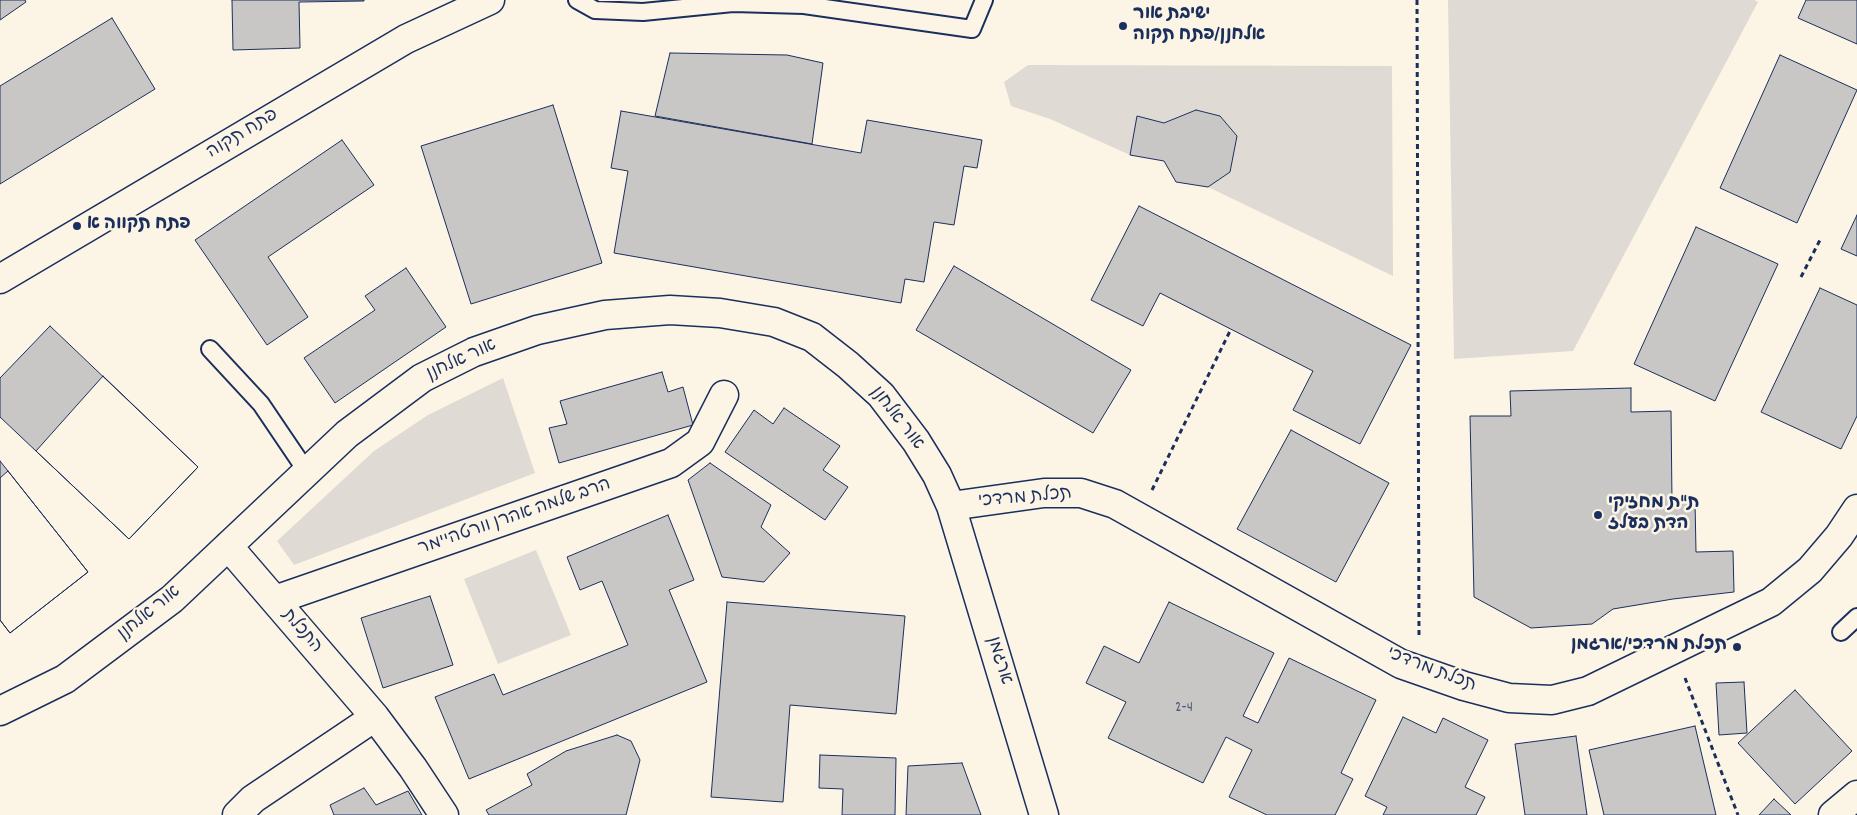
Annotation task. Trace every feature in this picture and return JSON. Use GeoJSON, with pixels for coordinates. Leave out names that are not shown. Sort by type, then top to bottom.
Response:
{"type":"FeatureCollection","features":[{"type":"Feature","properties":{"kind":"street","name":"פתח תקוה"},"geometry":{"type":"LineString","coordinates":[[0,279],[406,40],[490,0]]}},
{"type":"Feature","properties":{"kind":"street","name":"אור אלחנן"},"geometry":{"type":"LineString","coordinates":[[0,711],[65,679],[172,599],[347,434],[422,378],[474,352],[537,330],[597,317],[670,310],[720,313],[774,322],[812,337],[882,395],[929,461],[951,506]]}},
{"type":"Feature","properties":{"kind":"street","name":"הרב שלמה אהרן וורטהיימר"},"geometry":{"type":"LineString","coordinates":[[275,600],[671,463],[700,442],[724,395]]}},
{"type":"Feature","properties":{"kind":"street","name":"תכלת מרדכי"},"geometry":{"type":"LineString","coordinates":[[951,506],[1044,493],[1081,493],[1115,504],[1401,664],[1464,686],[1509,698],[1552,700],[1588,691],[1771,602],[1810,570],[1839,536],[1857,509]]}},
{"type":"Feature","properties":{"kind":"street","name":"ארגמן"},"geometry":{"type":"LineString","coordinates":[[951,506],[1044,815]]}},
{"type":"Feature","properties":{"kind":"street","name":"התכלת"},"geometry":{"type":"LineString","coordinates":[[228,546],[375,717],[413,768],[444,815]]}},
{"type":"Feature","properties":{"kind":"street"},"geometry":{"type":"LineString","coordinates":[[237,815],[253,799],[375,717]]}},
{"type":"Feature","properties":{"kind":"street"},"geometry":{"type":"LineString","coordinates":[[1833,815],[1857,795]]}},
{"type":"Feature","properties":{"kind":"lane"},"geometry":{"type":"LineString","coordinates":[[577,0],[595,10],[643,12],[733,3],[804,6],[972,29],[984,0]]}},
{"type":"Feature","properties":{"kind":"lane"},"geometry":{"type":"LineString","coordinates":[[210,349],[261,404],[307,472]]}},
{"type":"Feature","properties":{"kind":"lane"},"geometry":{"type":"LineString","coordinates":[[1841,632],[1857,617]]}},
{"type":"Feature","properties":{"kind":"path"},"geometry":{"type":"LineString","coordinates":[[1417,0],[1419,671]]}},
{"type":"Feature","properties":{"kind":"path"},"geometry":{"type":"LineString","coordinates":[[1801,277],[1821,238]]}},
{"type":"Feature","properties":{"kind":"path"},"geometry":{"type":"LineString","coordinates":[[1139,518],[1231,329]]}},
{"type":"Feature","properties":{"kind":"path"},"geometry":{"type":"LineString","coordinates":[[1674,649],[1738,815]]}},
{"type":"Feature","properties":{"kind":"shaded area"},"geometry":{"type":"Polygon","coordinates":[[[1448,0],[1754,0],[1758,2],[1573,351],[1454,359],[1448,0]]]}},
{"type":"Feature","properties":{"kind":"shaded area"},"geometry":{"type":"Polygon","coordinates":[[[1028,65],[1392,66],[1393,276],[1208,187],[1230,172],[1237,136],[1220,116],[1196,110],[1164,123],[1130,155],[1050,119],[1011,106],[1004,82],[1028,65]]]}},
{"type":"Feature","properties":{"kind":"shaded area"},"geometry":{"type":"Polygon","coordinates":[[[503,378],[535,473],[294,565],[277,541],[374,451],[428,415],[503,378]]]}},
{"type":"Feature","properties":{"kind":"shaded area"},"geometry":{"type":"Polygon","coordinates":[[[536,550],[571,635],[498,664],[464,579],[536,550]]]}},
{"type":"Feature","properties":{"kind":"building"},"geometry":{"type":"Polygon","coordinates":[[[0,0],[25,0],[26,2],[0,20],[0,0]]]}},
{"type":"Feature","properties":{"kind":"building"},"geometry":{"type":"Polygon","coordinates":[[[232,0],[364,1],[299,2],[300,48],[233,50],[232,0]]]}},
{"type":"Feature","properties":{"kind":"building"},"geometry":{"type":"Polygon","coordinates":[[[1806,0],[1857,0],[1857,44],[1798,18],[1806,0]]]}},
{"type":"Feature","properties":{"kind":"building"},"geometry":{"type":"Polygon","coordinates":[[[112,18],[155,89],[0,184],[0,86],[112,18]]]}},
{"type":"Feature","properties":{"kind":"building"},"geometry":{"type":"Polygon","coordinates":[[[670,53],[787,55],[823,63],[812,144],[655,116],[670,53]]]}},
{"type":"Feature","properties":{"kind":"building"},"geometry":{"type":"Polygon","coordinates":[[[1780,55],[1857,90],[1797,223],[1720,188],[1780,55]]]}},
{"type":"Feature","properties":{"kind":"building"},"geometry":{"type":"Polygon","coordinates":[[[553,105],[602,263],[471,304],[421,146],[553,105]]]}},
{"type":"Feature","properties":{"kind":"building"},"geometry":{"type":"Polygon","coordinates":[[[1196,110],[1220,116],[1237,136],[1230,172],[1208,187],[1176,182],[1164,161],[1130,155],[1137,116],[1164,123],[1196,110]]]}},
{"type":"Feature","properties":{"kind":"building"},"geometry":{"type":"Polygon","coordinates":[[[621,111],[861,153],[867,120],[982,140],[977,168],[964,166],[954,225],[934,222],[924,282],[905,279],[901,303],[614,253],[628,171],[611,168],[621,111]]]}},
{"type":"Feature","properties":{"kind":"building"},"geometry":{"type":"Polygon","coordinates":[[[342,140],[374,185],[268,257],[308,317],[267,345],[195,240],[342,140]]]}},
{"type":"Feature","properties":{"kind":"building"},"geometry":{"type":"Polygon","coordinates":[[[1139,206],[1411,345],[1360,444],[1293,410],[1313,371],[1160,293],[1143,326],[1091,300],[1139,206]]]}},
{"type":"Feature","properties":{"kind":"building"},"geometry":{"type":"Polygon","coordinates":[[[1857,215],[1857,256],[1841,249],[1857,215]]]}},
{"type":"Feature","properties":{"kind":"building"},"geometry":{"type":"Polygon","coordinates":[[[1696,227],[1778,264],[1715,401],[1634,364],[1696,227]]]}},
{"type":"Feature","properties":{"kind":"building"},"geometry":{"type":"Polygon","coordinates":[[[954,266],[1131,370],[1093,433],[916,330],[954,266]]]}},
{"type":"Feature","properties":{"kind":"building"},"geometry":{"type":"Polygon","coordinates":[[[406,268],[446,327],[335,403],[304,358],[375,310],[365,296],[406,268]]]}},
{"type":"Feature","properties":{"kind":"building"},"geometry":{"type":"Polygon","coordinates":[[[1820,288],[1857,305],[1857,416],[1841,449],[1761,412],[1820,288]]]}},
{"type":"Feature","properties":{"kind":"building"},"geometry":{"type":"Polygon","coordinates":[[[50,326],[198,467],[129,539],[0,417],[0,378],[50,326]]]}},
{"type":"Feature","properties":{"kind":"building"},"geometry":{"type":"Polygon","coordinates":[[[662,372],[668,392],[683,387],[693,425],[559,463],[549,428],[567,424],[560,401],[662,372]]]}},
{"type":"Feature","properties":{"kind":"building"},"geometry":{"type":"Polygon","coordinates":[[[103,376],[198,467],[129,539],[36,451],[103,376]]]}},
{"type":"Feature","properties":{"kind":"building"},"geometry":{"type":"Polygon","coordinates":[[[1631,388],[1631,412],[1671,411],[1672,502],[1695,501],[1696,552],[1733,551],[1734,592],[1673,599],[1613,609],[1592,624],[1531,628],[1474,597],[1470,416],[1511,416],[1510,391],[1631,388]]]}},
{"type":"Feature","properties":{"kind":"building"},"geometry":{"type":"Polygon","coordinates":[[[784,408],[840,446],[823,470],[848,487],[825,520],[725,452],[754,410],[773,424],[784,408]]]}},
{"type":"Feature","properties":{"kind":"building"},"geometry":{"type":"Polygon","coordinates":[[[1291,430],[1389,483],[1336,582],[1237,529],[1291,430]]]}},
{"type":"Feature","properties":{"kind":"building"},"geometry":{"type":"Polygon","coordinates":[[[0,461],[88,572],[10,633],[0,620],[0,461]]]}},
{"type":"Feature","properties":{"kind":"building"},"geometry":{"type":"Polygon","coordinates":[[[710,463],[771,505],[761,527],[790,553],[764,582],[722,577],[688,480],[710,463]]]}},
{"type":"Feature","properties":{"kind":"building"},"geometry":{"type":"Polygon","coordinates":[[[8,471],[88,572],[10,633],[0,620],[0,478],[8,471]]]}},
{"type":"Feature","properties":{"kind":"building"},"geometry":{"type":"Polygon","coordinates":[[[668,515],[694,580],[669,590],[707,682],[469,779],[435,697],[494,674],[503,695],[628,645],[602,581],[580,590],[567,557],[668,515]]]}},
{"type":"Feature","properties":{"kind":"building"},"geometry":{"type":"Polygon","coordinates":[[[430,596],[453,665],[383,688],[361,618],[430,596]]]}},
{"type":"Feature","properties":{"kind":"building"},"geometry":{"type":"Polygon","coordinates":[[[727,602],[905,616],[896,714],[790,705],[783,802],[711,797],[727,602]]]}},
{"type":"Feature","properties":{"kind":"building"},"geometry":{"type":"Polygon","coordinates":[[[1169,602],[1274,653],[1243,716],[1258,723],[1289,658],[1376,700],[1341,773],[1353,779],[1335,815],[1267,815],[1229,797],[1252,750],[1226,737],[1203,783],[1108,738],[1126,702],[1086,683],[1104,646],[1139,663],[1169,602]]]}},
{"type":"Feature","properties":{"kind":"building"},"geometry":{"type":"Polygon","coordinates":[[[1744,682],[1747,733],[1719,735],[1716,683],[1744,682]]]}},
{"type":"Feature","properties":{"kind":"building"},"geometry":{"type":"Polygon","coordinates":[[[1795,690],[1852,751],[1795,804],[1738,743],[1795,690]]]}},
{"type":"Feature","properties":{"kind":"building"},"geometry":{"type":"Polygon","coordinates":[[[1403,717],[1436,733],[1443,718],[1488,740],[1465,787],[1485,797],[1476,815],[1383,815],[1387,807],[1365,796],[1403,717]]]}},
{"type":"Feature","properties":{"kind":"building"},"geometry":{"type":"Polygon","coordinates":[[[1695,726],[1716,815],[1604,815],[1589,750],[1695,726]]]}},
{"type":"Feature","properties":{"kind":"building"},"geometry":{"type":"Polygon","coordinates":[[[617,735],[631,741],[640,760],[626,815],[489,815],[486,810],[532,785],[527,774],[566,751],[617,735]]]}},
{"type":"Feature","properties":{"kind":"building"},"geometry":{"type":"Polygon","coordinates":[[[1576,736],[1587,815],[1525,815],[1515,744],[1576,736]]]}},
{"type":"Feature","properties":{"kind":"building"},"geometry":{"type":"Polygon","coordinates":[[[820,755],[896,758],[895,815],[842,815],[843,789],[819,788],[820,755]]]}},
{"type":"Feature","properties":{"kind":"building"},"geometry":{"type":"Polygon","coordinates":[[[962,763],[981,815],[906,815],[908,766],[962,763]]]}},
{"type":"Feature","properties":{"kind":"building"},"geometry":{"type":"Polygon","coordinates":[[[364,788],[376,805],[408,791],[422,815],[334,815],[330,805],[364,788]]]}},
{"type":"Feature","properties":{"kind":"building"},"geometry":{"type":"Polygon","coordinates":[[[1774,799],[1791,815],[1759,815],[1774,799]]]}},
{"type":"Feature","properties":{"kind":"place","name":"ישיבת אור אלחנן/פתח תקוה"},"geometry":{"type":"Point","coordinates":[1123,26]}},
{"type":"Feature","properties":{"kind":"place","name":"פתח תקווה א"},"geometry":{"type":"Point","coordinates":[77,226]}},
{"type":"Feature","properties":{"kind":"place","name":"ת\"ת מחזיקי הדת בעלז"},"geometry":{"type":"Point","coordinates":[1598,515]}},
{"type":"Feature","properties":{"kind":"place","name":"תכלת מרדכי/ארגמן"},"geometry":{"type":"Point","coordinates":[1737,647]}}]}
